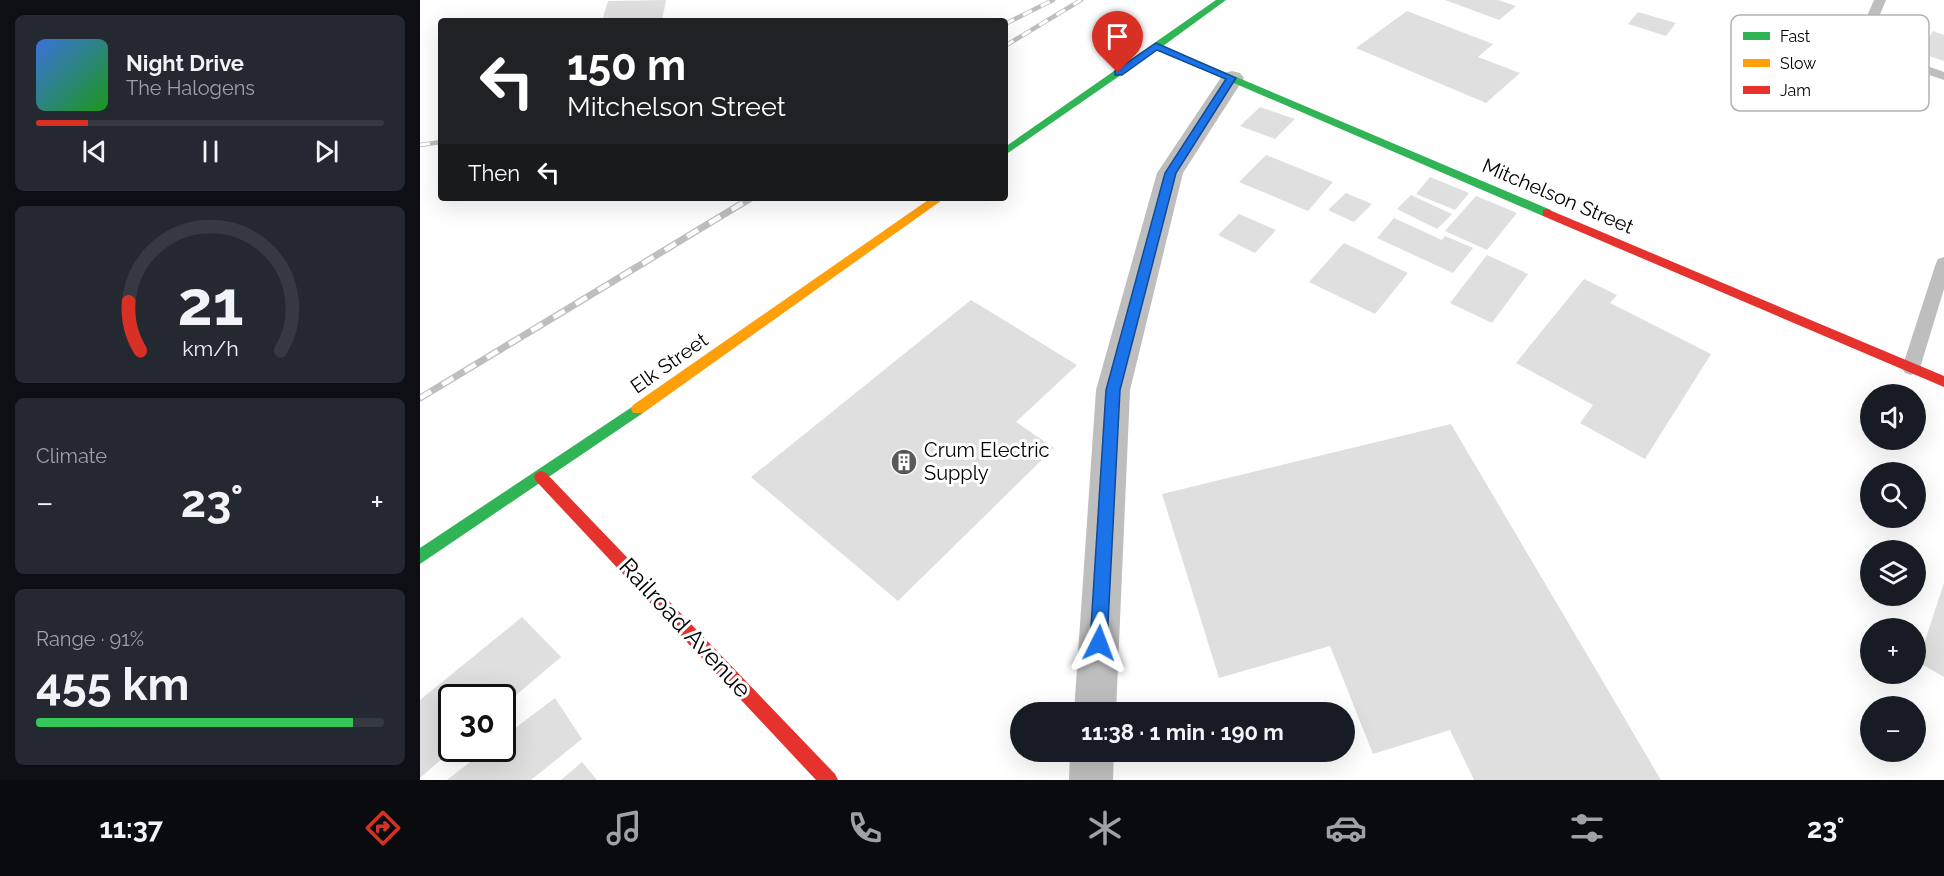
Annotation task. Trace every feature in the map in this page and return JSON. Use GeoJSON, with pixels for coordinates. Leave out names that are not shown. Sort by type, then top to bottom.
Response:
{"type":"FeatureCollection","features":[{"type":"Feature","properties":{"kind":"street"},"geometry":{"type":"LineString","coordinates":[[1008,150],[1222,0]]}},
{"type":"Feature","properties":{"kind":"street","name":"Mitchelson Street"},"geometry":{"type":"LineString","coordinates":[[1156,46],[1944,382]]}},
{"type":"Feature","properties":{"kind":"street"},"geometry":{"type":"LineString","coordinates":[[1096,702],[1113,390],[1170,173],[1232,78]]}},
{"type":"Feature","properties":{"kind":"street","name":"Elk Street"},"geometry":{"type":"LineString","coordinates":[[420,557],[541,477],[935,201]]}},
{"type":"Feature","properties":{"kind":"street","name":"Railroad Avenue"},"geometry":{"type":"LineString","coordinates":[[541,477],[829,780]]}},
{"type":"Feature","properties":{"kind":"street"},"geometry":{"type":"LineString","coordinates":[[1091,780],[1092,762]]}},
{"type":"Feature","properties":{"kind":"lane"},"geometry":{"type":"LineString","coordinates":[[1874,15],[1880,0]]}},
{"type":"Feature","properties":{"kind":"lane"},"geometry":{"type":"LineString","coordinates":[[1929,71],[1944,76]]}},
{"type":"Feature","properties":{"kind":"lane"},"geometry":{"type":"LineString","coordinates":[[1911,368],[1944,263]]}},
{"type":"Feature","properties":{"kind":"building"},"geometry":{"type":"Polygon","coordinates":[[[666,0],[663,18],[603,18],[608,1],[666,0]]]}},
{"type":"Feature","properties":{"kind":"building"},"geometry":{"type":"Polygon","coordinates":[[[1445,0],[1498,0],[1516,6],[1499,20],[1445,0]]]}},
{"type":"Feature","properties":{"kind":"building"},"geometry":{"type":"Polygon","coordinates":[[[1407,11],[1493,44],[1478,57],[1520,73],[1486,103],[1356,48],[1407,11]]]}},
{"type":"Feature","properties":{"kind":"building"},"geometry":{"type":"Polygon","coordinates":[[[1638,12],[1676,23],[1666,36],[1628,24],[1638,12]]]}},
{"type":"Feature","properties":{"kind":"building"},"geometry":{"type":"Polygon","coordinates":[[[1933,31],[1944,35],[1944,61],[1929,56],[1929,38],[1933,31]]]}},
{"type":"Feature","properties":{"kind":"building"},"geometry":{"type":"Polygon","coordinates":[[[1260,107],[1295,119],[1275,139],[1240,126],[1260,107]]]}},
{"type":"Feature","properties":{"kind":"building"},"geometry":{"type":"Polygon","coordinates":[[[1266,155],[1333,182],[1308,211],[1239,182],[1266,155]]]}},
{"type":"Feature","properties":{"kind":"building"},"geometry":{"type":"Polygon","coordinates":[[[1430,177],[1469,193],[1455,210],[1416,194],[1430,177]]]}},
{"type":"Feature","properties":{"kind":"building"},"geometry":{"type":"Polygon","coordinates":[[[1346,193],[1372,204],[1354,222],[1328,210],[1346,193]]]}},
{"type":"Feature","properties":{"kind":"building"},"geometry":{"type":"Polygon","coordinates":[[[1411,195],[1452,214],[1437,229],[1397,209],[1411,195]]]}},
{"type":"Feature","properties":{"kind":"building"},"geometry":{"type":"Polygon","coordinates":[[[1476,196],[1517,213],[1487,250],[1445,231],[1476,196]]]}},
{"type":"Feature","properties":{"kind":"building"},"geometry":{"type":"Polygon","coordinates":[[[1239,214],[1276,230],[1255,253],[1218,235],[1239,214]]]}},
{"type":"Feature","properties":{"kind":"building"},"geometry":{"type":"Polygon","coordinates":[[[1394,218],[1442,240],[1445,236],[1473,248],[1453,273],[1377,238],[1394,218]]]}},
{"type":"Feature","properties":{"kind":"building"},"geometry":{"type":"Polygon","coordinates":[[[1344,243],[1408,273],[1375,314],[1309,282],[1344,243]]]}},
{"type":"Feature","properties":{"kind":"building"},"geometry":{"type":"Polygon","coordinates":[[[1487,255],[1528,274],[1492,323],[1450,303],[1487,255]]]}},
{"type":"Feature","properties":{"kind":"building"},"geometry":{"type":"Polygon","coordinates":[[[1584,279],[1617,295],[1610,303],[1711,354],[1645,459],[1580,423],[1593,405],[1516,363],[1584,279]]]}},
{"type":"Feature","properties":{"kind":"building","name":"Crum Electric Supply"},"geometry":{"type":"Polygon","coordinates":[[[971,300],[1077,365],[1016,422],[1054,448],[898,601],[751,477],[971,300]]]}},
{"type":"Feature","properties":{"kind":"building"},"geometry":{"type":"Polygon","coordinates":[[[1451,424],[1661,780],[1474,780],[1450,730],[1373,754],[1355,709],[1355,702],[1352,702],[1330,646],[1219,678],[1162,494],[1451,424]]]}},
{"type":"Feature","properties":{"kind":"building"},"geometry":{"type":"Polygon","coordinates":[[[1944,583],[1944,677],[1926,667],[1926,638],[1944,583]]]}},
{"type":"Feature","properties":{"kind":"building"},"geometry":{"type":"Polygon","coordinates":[[[522,617],[561,657],[516,695],[516,684],[440,684],[522,617]]]}},
{"type":"Feature","properties":{"kind":"building"},"geometry":{"type":"Polygon","coordinates":[[[438,685],[438,762],[420,778],[420,700],[438,685]]]}},
{"type":"Feature","properties":{"kind":"building"},"geometry":{"type":"Polygon","coordinates":[[[555,698],[582,739],[531,780],[447,780],[470,762],[516,762],[516,727],[555,698]]]}},
{"type":"Feature","properties":{"kind":"building"},"geometry":{"type":"Polygon","coordinates":[[[582,762],[597,780],[561,780],[582,762]]]}},
{"type":"Feature","properties":{"kind":"railway"},"geometry":{"type":"LineString","coordinates":[[1008,22],[1053,0]]}},
{"type":"Feature","properties":{"kind":"railway"},"geometry":{"type":"LineString","coordinates":[[1008,44],[1081,0]]}},
{"type":"Feature","properties":{"kind":"railway"},"geometry":{"type":"LineString","coordinates":[[420,145],[438,142]]}},
{"type":"Feature","properties":{"kind":"railway"},"geometry":{"type":"LineString","coordinates":[[420,398],[746,201]]}},
{"type":"Feature","properties":{"kind":"traffic: fast"},"geometry":{"type":"LineString","coordinates":[[1008,150],[1222,0]]}},
{"type":"Feature","properties":{"kind":"traffic: fast"},"geometry":{"type":"LineString","coordinates":[[1156,46],[1547,213]]}},
{"type":"Feature","properties":{"kind":"traffic: fast"},"geometry":{"type":"LineString","coordinates":[[420,557],[638,409]]}},
{"type":"Feature","properties":{"kind":"traffic: slow"},"geometry":{"type":"LineString","coordinates":[[638,409],[935,201]]}},
{"type":"Feature","properties":{"kind":"traffic: jam"},"geometry":{"type":"LineString","coordinates":[[1547,213],[1944,382]]}},
{"type":"Feature","properties":{"kind":"traffic: jam"},"geometry":{"type":"LineString","coordinates":[[541,477],[829,780]]}},
{"type":"Feature","properties":{"kind":"place","name":"Crum Electric Supply"},"geometry":{"type":"Point","coordinates":[904,462]}},
{"type":"Feature","properties":{"kind":"route"},"geometry":{"type":"LineString","coordinates":[[1099,643],[1113,390],[1170,173],[1232,78],[1156,46],[1118,73]]}}]}
